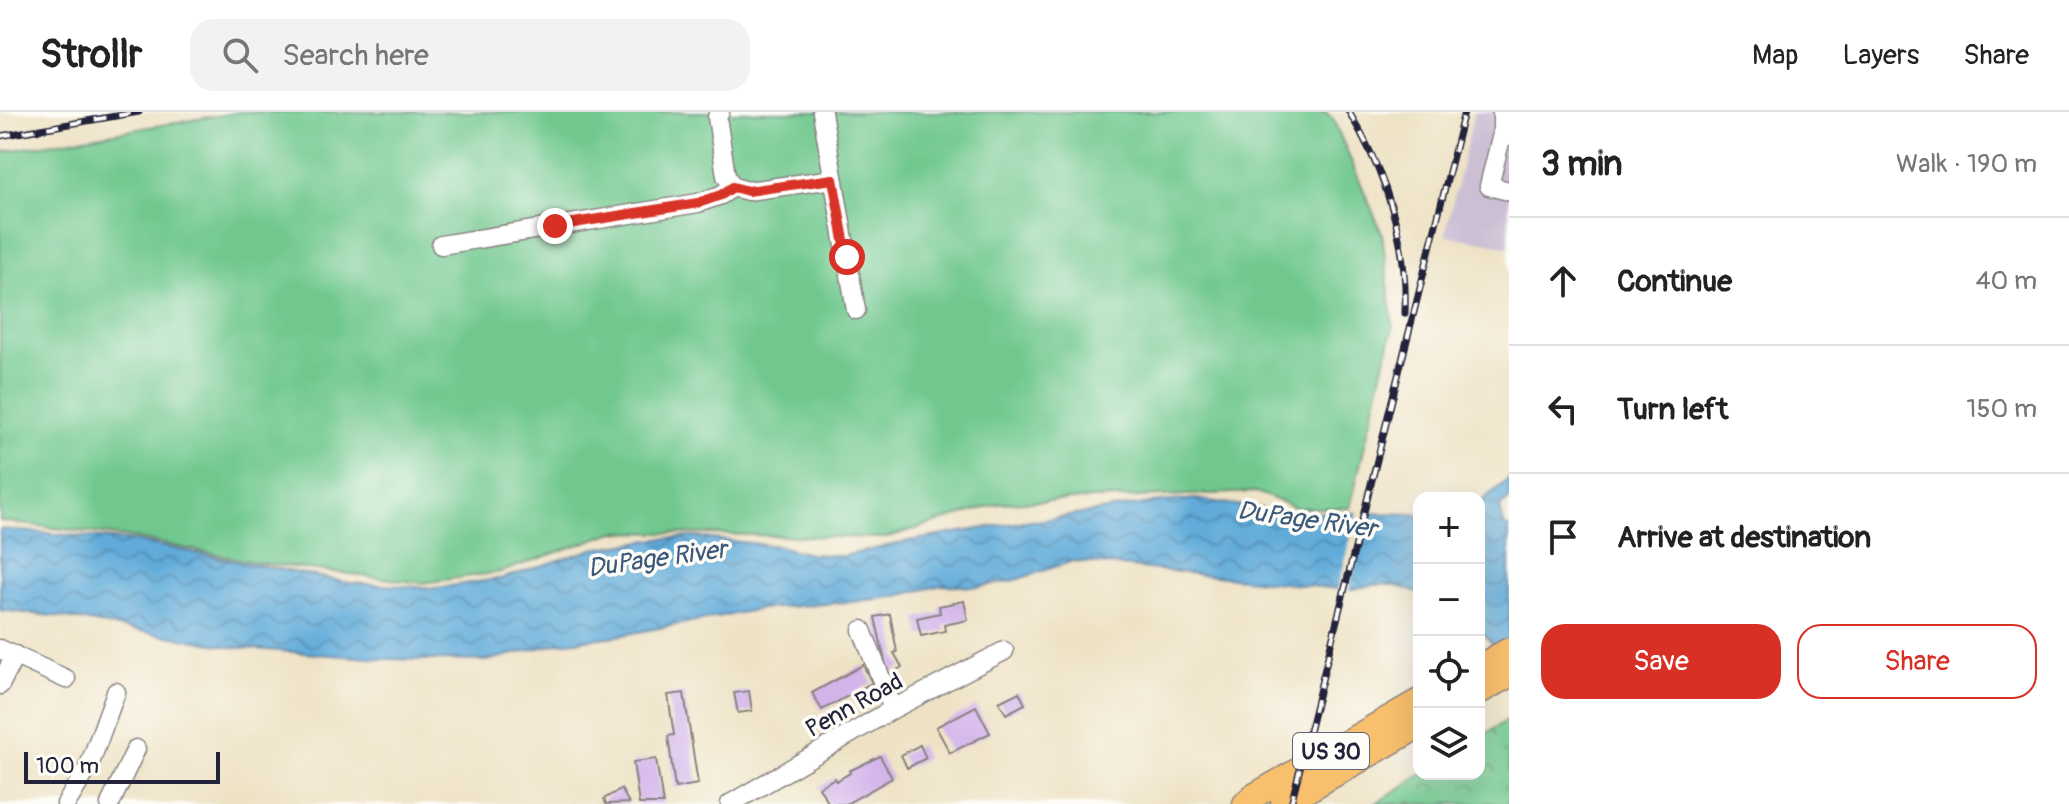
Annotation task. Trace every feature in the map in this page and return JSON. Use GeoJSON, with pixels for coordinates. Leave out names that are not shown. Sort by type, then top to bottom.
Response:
{"type":"FeatureCollection","features":[{"type":"Feature","properties":{"kind":"main road"},"geometry":{"type":"LineString","coordinates":[[1490,676],[1509,650]]}},
{"type":"Feature","properties":{"kind":"main road","name":"US 30"},"geometry":{"type":"LineString","coordinates":[[1245,804],[1252,797],[1413,704]]}},
{"type":"Feature","properties":{"kind":"main road","name":"US 30"},"geometry":{"type":"LineString","coordinates":[[1283,804],[1413,729]]}},
{"type":"Feature","properties":{"kind":"street"},"geometry":{"type":"LineString","coordinates":[[720,112],[717,117],[726,176],[733,187],[748,191],[833,179]]}},
{"type":"Feature","properties":{"kind":"street"},"geometry":{"type":"LineString","coordinates":[[822,112],[856,310]]}},
{"type":"Feature","properties":{"kind":"street"},"geometry":{"type":"LineString","coordinates":[[1502,112],[1505,135],[1489,186],[1509,191]]}},
{"type":"Feature","properties":{"kind":"street"},"geometry":{"type":"LineString","coordinates":[[441,245],[698,203],[733,187]]}},
{"type":"Feature","properties":{"kind":"street"},"geometry":{"type":"LineString","coordinates":[[862,630],[893,709]]}},
{"type":"Feature","properties":{"kind":"street","name":"Penn Road"},"geometry":{"type":"LineString","coordinates":[[730,804],[893,709],[1004,651]]}},
{"type":"Feature","properties":{"kind":"street"},"geometry":{"type":"LineString","coordinates":[[0,685],[7,652],[66,679]]}},
{"type":"Feature","properties":{"kind":"street"},"geometry":{"type":"LineString","coordinates":[[66,804],[89,766],[116,692]]}},
{"type":"Feature","properties":{"kind":"street"},"geometry":{"type":"LineString","coordinates":[[110,804],[136,749]]}},
{"type":"Feature","properties":{"kind":"shaded area"},"geometry":{"type":"Polygon","coordinates":[[[1474,112],[1509,112],[1509,247],[1445,235],[1474,112]]]}},
{"type":"Feature","properties":{"kind":"green space"},"geometry":{"type":"Polygon","coordinates":[[[239,112],[1326,112],[1333,119],[1382,233],[1393,326],[1350,508],[1297,508],[1256,492],[1001,503],[885,538],[614,532],[501,572],[422,583],[260,563],[133,538],[0,521],[0,152],[239,112]]]}},
{"type":"Feature","properties":{"kind":"green space"},"geometry":{"type":"Polygon","coordinates":[[[1509,719],[1509,804],[1375,804],[1413,780],[1485,780],[1485,734],[1509,719]]]}},
{"type":"Feature","properties":{"kind":"water"},"geometry":{"type":"Polygon","coordinates":[[[1509,479],[1509,500],[1500,507],[1504,525],[1509,528],[1509,662],[1485,636],[1485,498],[1509,479]]]}},
{"type":"Feature","properties":{"kind":"water","name":"DuPage River"},"geometry":{"type":"Polygon","coordinates":[[[1195,499],[1286,512],[1413,514],[1413,592],[1392,585],[1348,590],[1073,561],[1012,581],[977,587],[942,585],[893,597],[760,609],[617,636],[560,643],[486,661],[383,659],[230,647],[61,617],[0,610],[0,529],[134,541],[350,583],[436,588],[504,578],[593,549],[656,539],[694,537],[844,556],[909,541],[1151,503],[1195,499]]]}},
{"type":"Feature","properties":{"kind":"pier"},"geometry":{"type":"Polygon","coordinates":[[[1358,509],[1369,509],[1348,594],[1337,593],[1358,509]]]}},
{"type":"Feature","properties":{"kind":"building"},"geometry":{"type":"Polygon","coordinates":[[[964,601],[968,620],[944,625],[945,631],[921,636],[917,618],[940,613],[939,606],[964,601]]]}},
{"type":"Feature","properties":{"kind":"building"},"geometry":{"type":"Polygon","coordinates":[[[890,614],[897,652],[894,653],[902,667],[888,675],[875,617],[890,614]]]}},
{"type":"Feature","properties":{"kind":"building"},"geometry":{"type":"Polygon","coordinates":[[[863,665],[872,683],[822,710],[812,693],[863,665]]]}},
{"type":"Feature","properties":{"kind":"building"},"geometry":{"type":"Polygon","coordinates":[[[749,691],[752,711],[738,713],[734,693],[749,691]]]}},
{"type":"Feature","properties":{"kind":"building"},"geometry":{"type":"Polygon","coordinates":[[[1019,692],[1025,704],[1006,714],[999,702],[1019,692]]]}},
{"type":"Feature","properties":{"kind":"building"},"geometry":{"type":"Polygon","coordinates":[[[684,693],[698,784],[675,788],[668,736],[674,735],[668,695],[684,693]]]}},
{"type":"Feature","properties":{"kind":"building"},"geometry":{"type":"Polygon","coordinates":[[[976,706],[990,733],[950,753],[936,727],[976,706]]]}},
{"type":"Feature","properties":{"kind":"building"},"geometry":{"type":"Polygon","coordinates":[[[920,745],[926,758],[907,768],[901,755],[920,745]]]}},
{"type":"Feature","properties":{"kind":"building"},"geometry":{"type":"Polygon","coordinates":[[[880,756],[892,778],[846,804],[829,804],[819,787],[880,756]]]}},
{"type":"Feature","properties":{"kind":"building"},"geometry":{"type":"Polygon","coordinates":[[[656,759],[663,804],[639,804],[633,762],[656,759]]]}},
{"type":"Feature","properties":{"kind":"building"},"geometry":{"type":"Polygon","coordinates":[[[621,789],[629,803],[606,804],[604,799],[621,789]]]}},
{"type":"Feature","properties":{"kind":"railway"},"geometry":{"type":"LineString","coordinates":[[0,136],[139,112]]}},
{"type":"Feature","properties":{"kind":"railway"},"geometry":{"type":"LineString","coordinates":[[1349,112],[1374,159],[1392,208],[1403,260],[1405,313]]}},
{"type":"Feature","properties":{"kind":"railway"},"geometry":{"type":"LineString","coordinates":[[1291,804],[1464,112]]}},
{"type":"Feature","properties":{"kind":"route"},"geometry":{"type":"LineString","coordinates":[[555,226],[698,203],[733,187],[748,191],[833,179],[847,257]]}}]}
